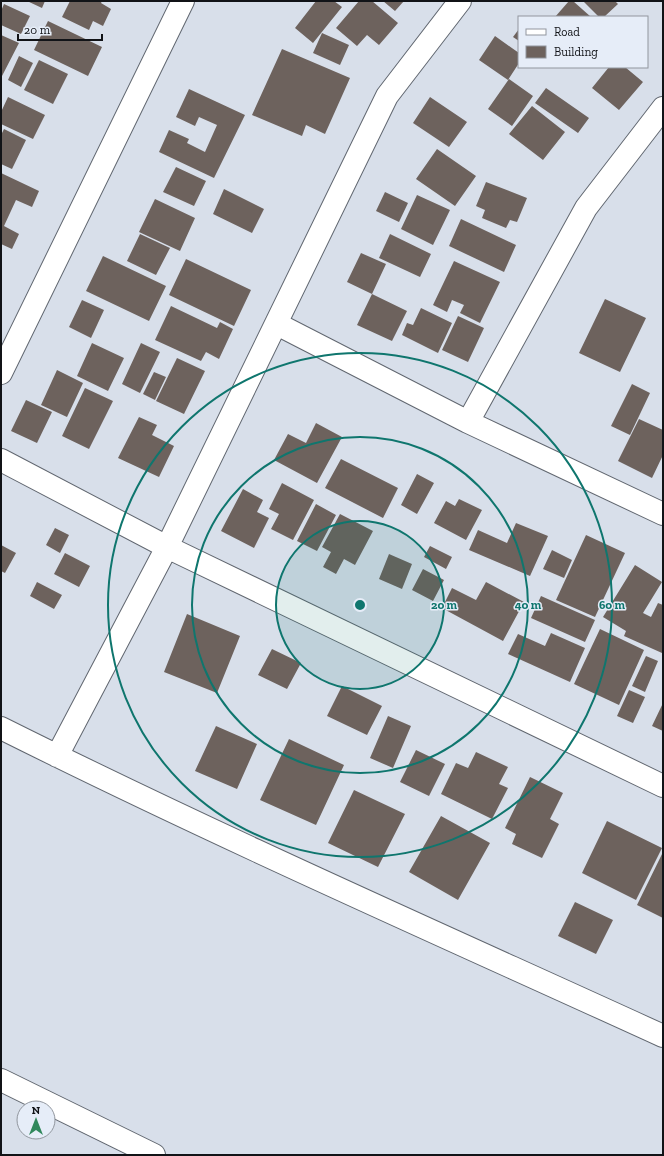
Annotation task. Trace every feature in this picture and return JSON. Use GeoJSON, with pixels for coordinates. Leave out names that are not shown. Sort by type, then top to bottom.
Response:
{"type":"FeatureCollection","features":[{"type":"Feature","properties":{"kind":"street"},"geometry":{"type":"LineString","coordinates":[[1,373],[183,1]]}},
{"type":"Feature","properties":{"kind":"street"},"geometry":{"type":"LineString","coordinates":[[57,756],[167,547],[387,96],[460,1]]}},
{"type":"Feature","properties":{"kind":"street"},"geometry":{"type":"LineString","coordinates":[[468,422],[586,208],[663,108]]}},
{"type":"Feature","properties":{"kind":"street"},"geometry":{"type":"LineString","coordinates":[[277,324],[468,422],[663,514]]}},
{"type":"Feature","properties":{"kind":"street"},"geometry":{"type":"LineString","coordinates":[[1,460],[167,547],[663,786]]}},
{"type":"Feature","properties":{"kind":"street"},"geometry":{"type":"LineString","coordinates":[[1,728],[269,856],[663,1036]]}},
{"type":"Feature","properties":{"kind":"street"},"geometry":{"type":"LineString","coordinates":[[1,1080],[154,1155]]}},
{"type":"Feature","properties":{"kind":"building"},"geometry":{"type":"Polygon","coordinates":[[[27,1],[45,1],[42,8],[27,1]]]}},
{"type":"Feature","properties":{"kind":"building"},"geometry":{"type":"Polygon","coordinates":[[[70,1],[102,1],[101,3],[111,9],[103,26],[93,21],[89,30],[62,17],[70,1]]]}},
{"type":"Feature","properties":{"kind":"building"},"geometry":{"type":"Polygon","coordinates":[[[316,1],[334,1],[342,7],[313,43],[295,28],[316,1]]]}},
{"type":"Feature","properties":{"kind":"building"},"geometry":{"type":"Polygon","coordinates":[[[359,1],[372,1],[398,23],[379,45],[367,35],[357,46],[336,28],[359,1]]]}},
{"type":"Feature","properties":{"kind":"building"},"geometry":{"type":"Polygon","coordinates":[[[383,1],[404,1],[395,11],[383,1]]]}},
{"type":"Feature","properties":{"kind":"building"},"geometry":{"type":"Polygon","coordinates":[[[569,1],[573,1],[590,16],[556,16],[569,1]]]}},
{"type":"Feature","properties":{"kind":"building"},"geometry":{"type":"Polygon","coordinates":[[[583,1],[615,1],[618,4],[605,16],[598,16],[583,1]]]}},
{"type":"Feature","properties":{"kind":"building"},"geometry":{"type":"Polygon","coordinates":[[[4,4],[30,16],[21,34],[1,25],[1,11],[4,4]]]}},
{"type":"Feature","properties":{"kind":"building"},"geometry":{"type":"Polygon","coordinates":[[[48,21],[102,47],[88,76],[34,50],[48,21]]]}},
{"type":"Feature","properties":{"kind":"building"},"geometry":{"type":"Polygon","coordinates":[[[518,30],[518,40],[513,37],[518,30]]]}},
{"type":"Feature","properties":{"kind":"building"},"geometry":{"type":"Polygon","coordinates":[[[322,33],[349,45],[340,65],[313,53],[322,33]]]}},
{"type":"Feature","properties":{"kind":"building"},"geometry":{"type":"Polygon","coordinates":[[[1,35],[19,43],[2,76],[1,76],[1,35]]]}},
{"type":"Feature","properties":{"kind":"building"},"geometry":{"type":"Polygon","coordinates":[[[495,36],[518,52],[518,65],[508,80],[479,60],[495,36]]]}},
{"type":"Feature","properties":{"kind":"building"},"geometry":{"type":"Polygon","coordinates":[[[282,49],[350,78],[325,134],[306,125],[302,136],[252,115],[282,49]]]}},
{"type":"Feature","properties":{"kind":"building"},"geometry":{"type":"Polygon","coordinates":[[[19,56],[33,63],[21,87],[8,80],[19,56]]]}},
{"type":"Feature","properties":{"kind":"building"},"geometry":{"type":"Polygon","coordinates":[[[39,60],[68,74],[53,104],[24,90],[39,60]]]}},
{"type":"Feature","properties":{"kind":"building"},"geometry":{"type":"Polygon","coordinates":[[[608,68],[626,68],[643,82],[619,110],[592,88],[608,68]]]}},
{"type":"Feature","properties":{"kind":"building"},"geometry":{"type":"Polygon","coordinates":[[[509,79],[533,96],[512,126],[488,109],[509,79]]]}},
{"type":"Feature","properties":{"kind":"building"},"geometry":{"type":"Polygon","coordinates":[[[546,88],[589,118],[578,133],[535,103],[546,88]]]}},
{"type":"Feature","properties":{"kind":"building"},"geometry":{"type":"Polygon","coordinates":[[[189,89],[245,115],[214,178],[159,152],[169,130],[189,139],[187,143],[205,152],[217,125],[199,117],[195,126],[176,117],[189,89]]]}},
{"type":"Feature","properties":{"kind":"building"},"geometry":{"type":"Polygon","coordinates":[[[8,97],[45,115],[33,139],[1,124],[1,112],[8,97]]]}},
{"type":"Feature","properties":{"kind":"building"},"geometry":{"type":"Polygon","coordinates":[[[430,97],[467,122],[449,147],[413,123],[430,97]]]}},
{"type":"Feature","properties":{"kind":"building"},"geometry":{"type":"Polygon","coordinates":[[[532,106],[565,132],[543,160],[509,134],[532,106]]]}},
{"type":"Feature","properties":{"kind":"building"},"geometry":{"type":"Polygon","coordinates":[[[4,129],[26,140],[12,169],[1,164],[1,135],[4,129]]]}},
{"type":"Feature","properties":{"kind":"building"},"geometry":{"type":"Polygon","coordinates":[[[437,149],[476,176],[455,206],[416,179],[437,149]]]}},
{"type":"Feature","properties":{"kind":"building"},"geometry":{"type":"Polygon","coordinates":[[[176,167],[206,181],[194,206],[163,192],[176,167]]]}},
{"type":"Feature","properties":{"kind":"building"},"geometry":{"type":"Polygon","coordinates":[[[1,173],[39,191],[32,207],[16,200],[4,226],[19,234],[12,249],[1,244],[1,173]]]}},
{"type":"Feature","properties":{"kind":"building"},"geometry":{"type":"Polygon","coordinates":[[[486,182],[527,198],[517,222],[510,220],[506,228],[482,218],[485,210],[476,206],[486,182]]]}},
{"type":"Feature","properties":{"kind":"building"},"geometry":{"type":"Polygon","coordinates":[[[224,189],[264,209],[252,233],[213,214],[224,189]]]}},
{"type":"Feature","properties":{"kind":"building"},"geometry":{"type":"Polygon","coordinates":[[[385,192],[408,203],[399,222],[376,211],[385,192]]]}},
{"type":"Feature","properties":{"kind":"building"},"geometry":{"type":"Polygon","coordinates":[[[417,195],[450,210],[433,245],[401,229],[417,195]]]}},
{"type":"Feature","properties":{"kind":"building"},"geometry":{"type":"Polygon","coordinates":[[[155,199],[195,218],[180,251],[139,232],[155,199]]]}},
{"type":"Feature","properties":{"kind":"building"},"geometry":{"type":"Polygon","coordinates":[[[461,219],[516,245],[504,272],[449,246],[461,219]]]}},
{"type":"Feature","properties":{"kind":"building"},"geometry":{"type":"Polygon","coordinates":[[[140,234],[170,248],[156,275],[127,261],[140,234]]]}},
{"type":"Feature","properties":{"kind":"building"},"geometry":{"type":"Polygon","coordinates":[[[390,234],[431,254],[420,277],[379,258],[390,234]]]}},
{"type":"Feature","properties":{"kind":"building"},"geometry":{"type":"Polygon","coordinates":[[[361,253],[386,264],[372,294],[347,282],[361,253]]]}},
{"type":"Feature","properties":{"kind":"building"},"geometry":{"type":"Polygon","coordinates":[[[103,256],[166,286],[149,321],[86,291],[103,256]]]}},
{"type":"Feature","properties":{"kind":"building"},"geometry":{"type":"Polygon","coordinates":[[[186,259],[251,290],[234,326],[169,295],[186,259]]]}},
{"type":"Feature","properties":{"kind":"building"},"geometry":{"type":"Polygon","coordinates":[[[454,261],[500,282],[480,323],[460,313],[464,305],[452,300],[447,312],[433,305],[454,261]]]}},
{"type":"Feature","properties":{"kind":"building"},"geometry":{"type":"Polygon","coordinates":[[[372,294],[407,311],[392,341],[357,325],[372,294]]]}},
{"type":"Feature","properties":{"kind":"building"},"geometry":{"type":"Polygon","coordinates":[[[605,299],[646,318],[620,372],[579,353],[605,299]]]}},
{"type":"Feature","properties":{"kind":"building"},"geometry":{"type":"Polygon","coordinates":[[[82,300],[104,310],[91,338],[69,327],[82,300]]]}},
{"type":"Feature","properties":{"kind":"building"},"geometry":{"type":"Polygon","coordinates":[[[171,306],[217,328],[220,322],[233,329],[219,359],[206,352],[201,361],[155,340],[171,306]]]}},
{"type":"Feature","properties":{"kind":"building"},"geometry":{"type":"Polygon","coordinates":[[[421,308],[452,323],[438,353],[402,335],[407,323],[413,325],[421,308]]]}},
{"type":"Feature","properties":{"kind":"building"},"geometry":{"type":"Polygon","coordinates":[[[458,316],[484,328],[468,362],[442,350],[458,316]]]}},
{"type":"Feature","properties":{"kind":"building"},"geometry":{"type":"Polygon","coordinates":[[[92,343],[124,358],[108,391],[77,376],[92,343]]]}},
{"type":"Feature","properties":{"kind":"building"},"geometry":{"type":"Polygon","coordinates":[[[141,343],[160,352],[140,393],[122,384],[141,343]]]}},
{"type":"Feature","properties":{"kind":"building"},"geometry":{"type":"Polygon","coordinates":[[[177,358],[205,371],[184,414],[156,401],[177,358]]]}},
{"type":"Feature","properties":{"kind":"building"},"geometry":{"type":"Polygon","coordinates":[[[57,370],[83,383],[67,417],[41,405],[57,370]]]}},
{"type":"Feature","properties":{"kind":"building"},"geometry":{"type":"Polygon","coordinates":[[[154,372],[166,377],[155,400],[143,394],[154,372]]]}},
{"type":"Feature","properties":{"kind":"building"},"geometry":{"type":"Polygon","coordinates":[[[632,384],[650,393],[630,435],[611,426],[632,384]]]}},
{"type":"Feature","properties":{"kind":"building"},"geometry":{"type":"Polygon","coordinates":[[[85,388],[113,401],[89,449],[62,436],[85,388]]]}},
{"type":"Feature","properties":{"kind":"building"},"geometry":{"type":"Polygon","coordinates":[[[26,400],[52,412],[37,443],[11,431],[26,400]]]}},
{"type":"Feature","properties":{"kind":"building"},"geometry":{"type":"Polygon","coordinates":[[[139,417],[157,425],[152,435],[174,446],[159,477],[118,458],[139,417]]]}},
{"type":"Feature","properties":{"kind":"building"},"geometry":{"type":"Polygon","coordinates":[[[639,419],[663,430],[663,455],[652,478],[618,461],[639,419]]]}},
{"type":"Feature","properties":{"kind":"building"},"geometry":{"type":"Polygon","coordinates":[[[316,423],[342,437],[317,483],[274,460],[288,434],[306,443],[316,423]]]}},
{"type":"Feature","properties":{"kind":"building"},"geometry":{"type":"Polygon","coordinates":[[[341,459],[398,488],[383,518],[325,488],[341,459]]]}},
{"type":"Feature","properties":{"kind":"building"},"geometry":{"type":"Polygon","coordinates":[[[417,474],[434,483],[417,514],[401,505],[417,474]]]}},
{"type":"Feature","properties":{"kind":"building"},"geometry":{"type":"Polygon","coordinates":[[[282,483],[314,500],[293,540],[271,529],[279,514],[269,509],[282,483]]]}},
{"type":"Feature","properties":{"kind":"building"},"geometry":{"type":"Polygon","coordinates":[[[243,489],[263,500],[257,512],[269,518],[254,548],[221,531],[243,489]]]}},
{"type":"Feature","properties":{"kind":"building"},"geometry":{"type":"Polygon","coordinates":[[[459,499],[482,510],[466,540],[434,523],[446,501],[455,506],[459,499]]]}},
{"type":"Feature","properties":{"kind":"building"},"geometry":{"type":"Polygon","coordinates":[[[316,504],[336,515],[317,551],[297,541],[316,504]]]}},
{"type":"Feature","properties":{"kind":"building"},"geometry":{"type":"Polygon","coordinates":[[[340,514],[373,531],[355,565],[344,559],[336,574],[323,567],[331,552],[322,547],[340,514]]]}},
{"type":"Feature","properties":{"kind":"building"},"geometry":{"type":"Polygon","coordinates":[[[516,523],[548,536],[530,576],[469,550],[478,530],[507,543],[516,523]]]}},
{"type":"Feature","properties":{"kind":"building"},"geometry":{"type":"Polygon","coordinates":[[[55,528],[69,535],[60,553],[46,545],[55,528]]]}},
{"type":"Feature","properties":{"kind":"building"},"geometry":{"type":"Polygon","coordinates":[[[586,535],[625,553],[595,617],[556,600],[586,535]]]}},
{"type":"Feature","properties":{"kind":"building"},"geometry":{"type":"Polygon","coordinates":[[[1,545],[16,553],[5,573],[1,571],[1,545]]]}},
{"type":"Feature","properties":{"kind":"building"},"geometry":{"type":"Polygon","coordinates":[[[430,546],[452,557],[446,569],[424,557],[430,546]]]}},
{"type":"Feature","properties":{"kind":"building"},"geometry":{"type":"Polygon","coordinates":[[[552,550],[572,560],[564,578],[543,569],[552,550]]]}},
{"type":"Feature","properties":{"kind":"building"},"geometry":{"type":"Polygon","coordinates":[[[65,553],[90,566],[79,587],[54,574],[65,553]]]}},
{"type":"Feature","properties":{"kind":"building"},"geometry":{"type":"Polygon","coordinates":[[[389,554],[412,564],[402,589],[379,579],[389,554]]]}},
{"type":"Feature","properties":{"kind":"building"},"geometry":{"type":"Polygon","coordinates":[[[635,565],[662,582],[643,613],[651,617],[658,603],[663,605],[662,653],[624,636],[626,631],[603,617],[635,565]]]}},
{"type":"Feature","properties":{"kind":"building"},"geometry":{"type":"Polygon","coordinates":[[[423,569],[444,580],[433,601],[412,590],[423,569]]]}},
{"type":"Feature","properties":{"kind":"building"},"geometry":{"type":"Polygon","coordinates":[[[37,582],[62,595],[54,609],[30,596],[37,582]]]}},
{"type":"Feature","properties":{"kind":"building"},"geometry":{"type":"Polygon","coordinates":[[[486,582],[524,602],[503,641],[442,608],[452,588],[476,600],[486,582]]]}},
{"type":"Feature","properties":{"kind":"building"},"geometry":{"type":"Polygon","coordinates":[[[541,596],[595,620],[585,642],[531,618],[541,596]]]}},
{"type":"Feature","properties":{"kind":"building"},"geometry":{"type":"Polygon","coordinates":[[[187,614],[240,636],[217,693],[164,672],[187,614]]]}},
{"type":"Feature","properties":{"kind":"building"},"geometry":{"type":"Polygon","coordinates":[[[600,629],[644,650],[619,705],[574,684],[600,629]]]}},
{"type":"Feature","properties":{"kind":"building"},"geometry":{"type":"Polygon","coordinates":[[[551,633],[585,648],[570,682],[508,654],[518,634],[545,646],[551,633]]]}},
{"type":"Feature","properties":{"kind":"building"},"geometry":{"type":"Polygon","coordinates":[[[272,649],[301,663],[287,689],[258,675],[272,649]]]}},
{"type":"Feature","properties":{"kind":"building"},"geometry":{"type":"Polygon","coordinates":[[[646,656],[658,661],[645,692],[632,686],[646,656]]]}},
{"type":"Feature","properties":{"kind":"building"},"geometry":{"type":"Polygon","coordinates":[[[342,686],[382,706],[367,735],[327,716],[342,686]]]}},
{"type":"Feature","properties":{"kind":"building"},"geometry":{"type":"Polygon","coordinates":[[[629,690],[645,697],[633,723],[617,716],[629,690]]]}},
{"type":"Feature","properties":{"kind":"building"},"geometry":{"type":"Polygon","coordinates":[[[663,703],[663,731],[652,726],[663,703]]]}},
{"type":"Feature","properties":{"kind":"building"},"geometry":{"type":"Polygon","coordinates":[[[388,716],[411,726],[393,768],[370,758],[388,716]]]}},
{"type":"Feature","properties":{"kind":"building"},"geometry":{"type":"Polygon","coordinates":[[[216,726],[257,744],[237,789],[195,771],[216,726]]]}},
{"type":"Feature","properties":{"kind":"building"},"geometry":{"type":"Polygon","coordinates":[[[289,739],[344,765],[316,825],[260,800],[289,739]]]}},
{"type":"Feature","properties":{"kind":"building"},"geometry":{"type":"Polygon","coordinates":[[[416,750],[445,764],[429,796],[400,782],[416,750]]]}},
{"type":"Feature","properties":{"kind":"building"},"geometry":{"type":"Polygon","coordinates":[[[476,752],[508,767],[499,784],[508,788],[492,819],[441,794],[456,763],[468,768],[476,752]]]}},
{"type":"Feature","properties":{"kind":"building"},"geometry":{"type":"Polygon","coordinates":[[[530,777],[563,793],[550,819],[559,824],[542,858],[512,844],[516,834],[505,828],[530,777]]]}},
{"type":"Feature","properties":{"kind":"building"},"geometry":{"type":"Polygon","coordinates":[[[354,790],[405,814],[378,867],[328,843],[354,790]]]}},
{"type":"Feature","properties":{"kind":"building"},"geometry":{"type":"Polygon","coordinates":[[[441,816],[490,843],[458,900],[409,872],[441,816]]]}},
{"type":"Feature","properties":{"kind":"building"},"geometry":{"type":"Polygon","coordinates":[[[607,821],[662,848],[636,900],[582,873],[607,821]]]}},
{"type":"Feature","properties":{"kind":"building"},"geometry":{"type":"Polygon","coordinates":[[[663,852],[663,918],[637,905],[663,852]]]}},
{"type":"Feature","properties":{"kind":"building"},"geometry":{"type":"Polygon","coordinates":[[[575,902],[613,920],[596,954],[558,936],[575,902]]]}}]}
